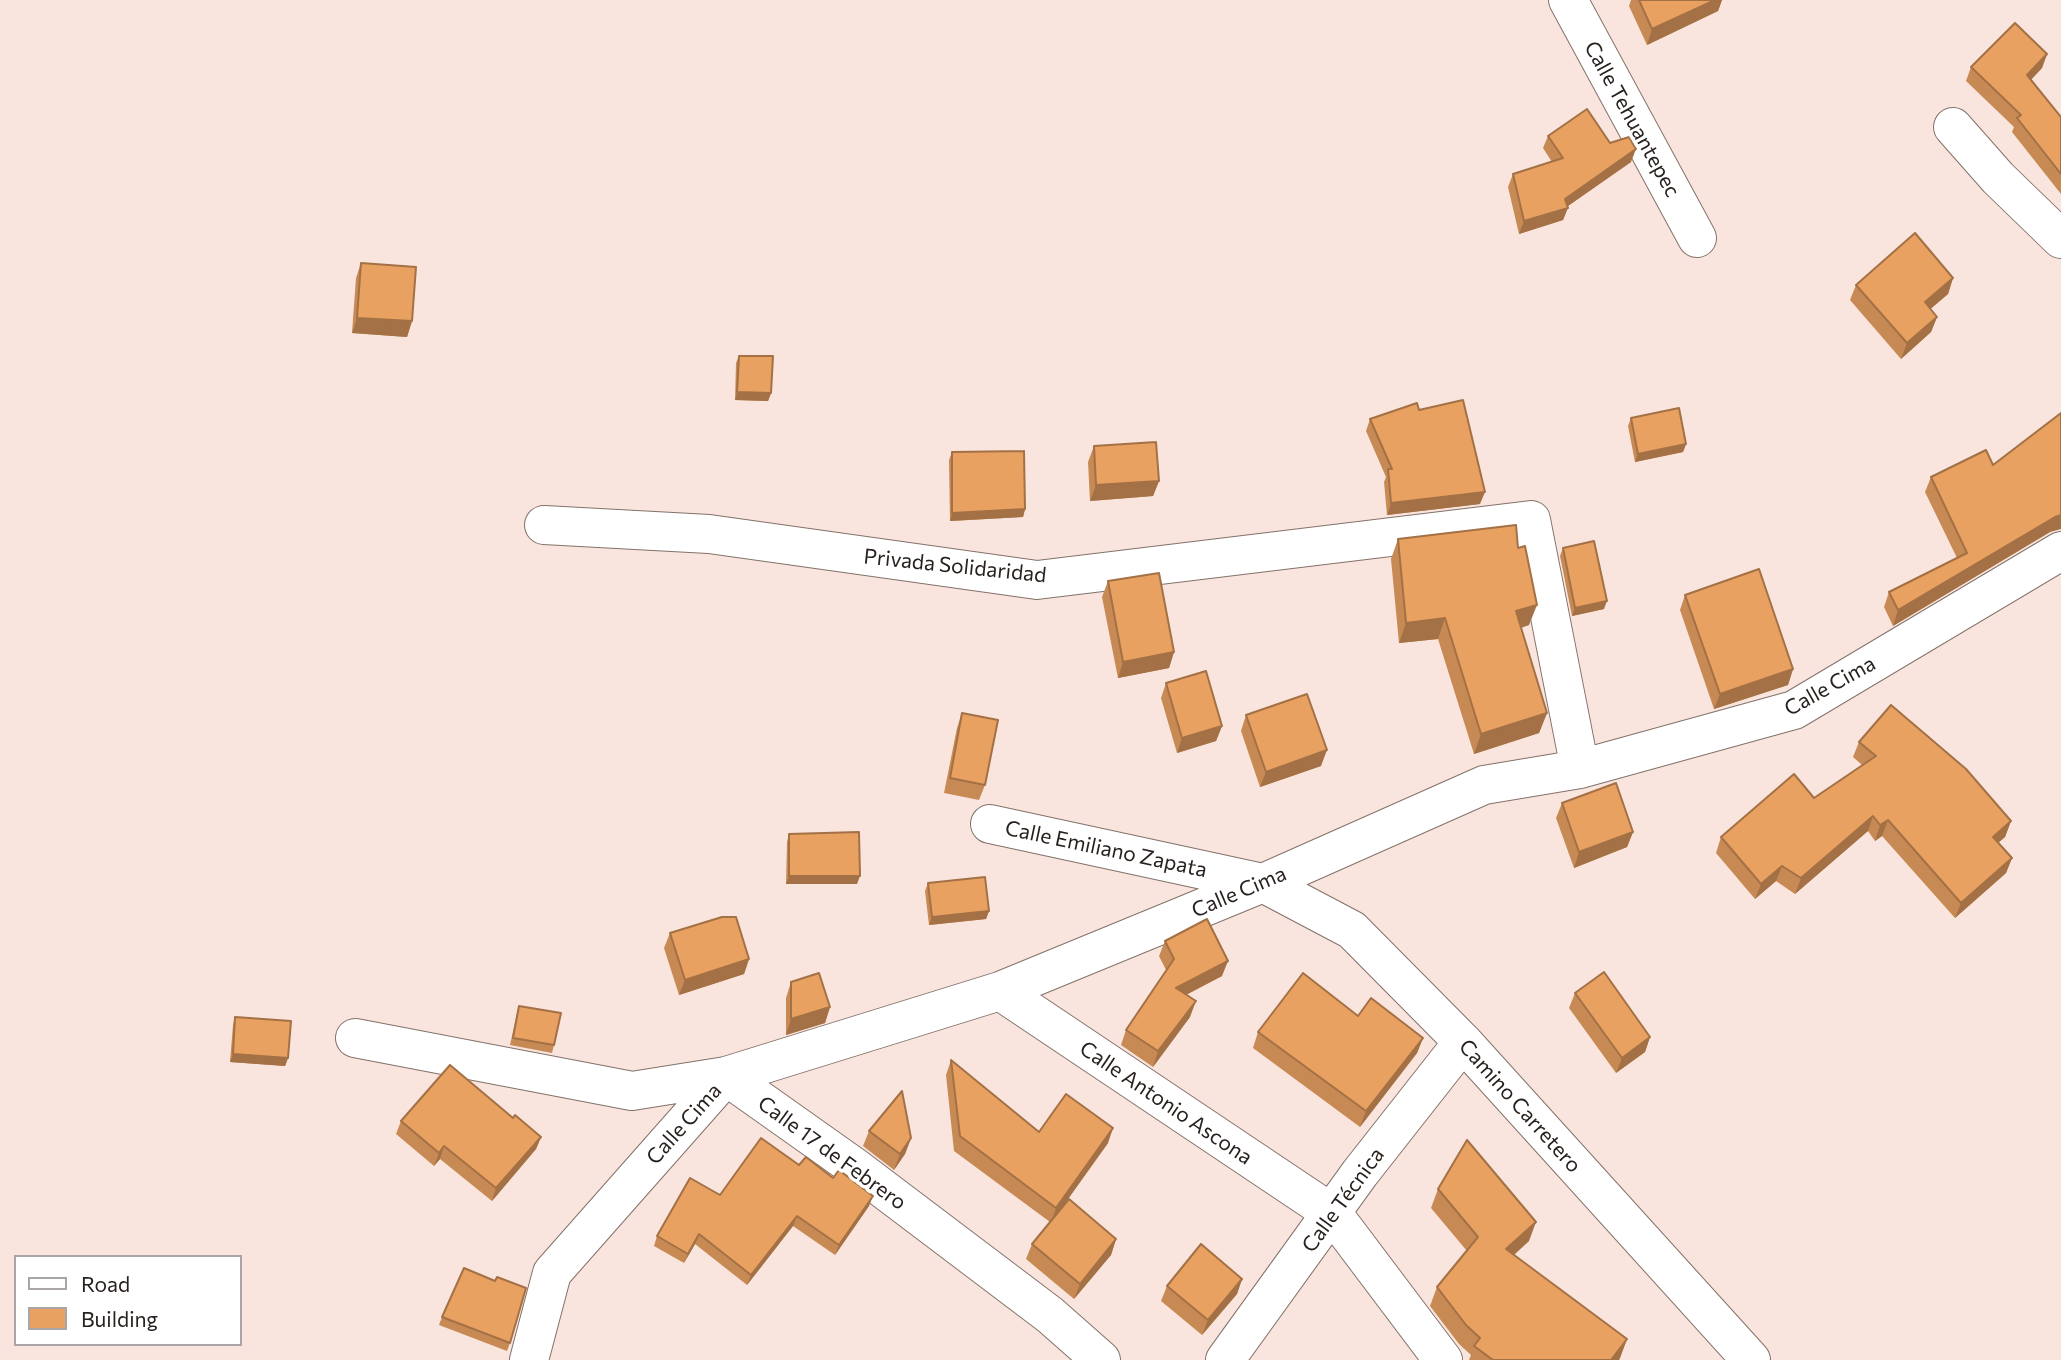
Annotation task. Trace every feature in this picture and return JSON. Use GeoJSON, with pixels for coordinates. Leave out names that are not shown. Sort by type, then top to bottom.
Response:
{"type":"FeatureCollection","features":[{"type":"Feature","properties":{"kind":"street","name":"Calle Tehuantepec"},"geometry":{"type":"LineString","coordinates":[[1568,0],[1697,238]]}},
{"type":"Feature","properties":{"kind":"street"},"geometry":{"type":"LineString","coordinates":[[1953,127],[1998,178],[2061,239]]}},
{"type":"Feature","properties":{"kind":"street","name":"Privada Solidaridad"},"geometry":{"type":"LineString","coordinates":[[544,525],[709,534],[1037,580],[1531,520],[1580,769]]}},
{"type":"Feature","properties":{"kind":"street","name":"Calle Cima"},"geometry":{"type":"LineString","coordinates":[[529,1360],[552,1273],[726,1076],[1000,991],[1263,883],[1484,785],[1580,769],[1794,710],[2061,551]]}},
{"type":"Feature","properties":{"kind":"street","name":"Calle Emiliano Zapata"},"geometry":{"type":"LineString","coordinates":[[990,824],[1263,883]]}},
{"type":"Feature","properties":{"kind":"street","name":"Camino Carretero"},"geometry":{"type":"LineString","coordinates":[[1263,883],[1352,930],[1463,1042],[1751,1360]]}},
{"type":"Feature","properties":{"kind":"street","name":"Calle Antonio Ascona"},"geometry":{"type":"LineString","coordinates":[[1000,991],[1333,1214]]}},
{"type":"Feature","properties":{"kind":"street"},"geometry":{"type":"LineString","coordinates":[[355,1038],[632,1091],[726,1076]]}},
{"type":"Feature","properties":{"kind":"street","name":"Calle Técnica"},"geometry":{"type":"LineString","coordinates":[[1226,1360],[1360,1173],[1463,1042]]}},
{"type":"Feature","properties":{"kind":"street","name":"Calle 17 de Febrero"},"geometry":{"type":"LineString","coordinates":[[726,1076],[853,1166],[1039,1307],[1101,1360]]}},
{"type":"Feature","properties":{"kind":"street"},"geometry":{"type":"LineString","coordinates":[[1333,1214],[1443,1360]]}},
{"type":"Feature","properties":{"kind":"building"},"geometry":{"type":"Polygon","coordinates":[[[1639,0],[1715,0],[1652,29],[1639,0]]]}},
{"type":"Feature","properties":{"kind":"building"},"geometry":{"type":"Polygon","coordinates":[[[2015,23],[2047,54],[2027,75],[2061,117],[2061,174],[2017,118],[2021,115],[1971,67],[2015,23]]]}},
{"type":"Feature","properties":{"kind":"building"},"geometry":{"type":"Polygon","coordinates":[[[1587,109],[1610,143],[1629,137],[1636,149],[1565,199],[1568,208],[1524,221],[1513,174],[1563,158],[1548,136],[1587,109]]]}},
{"type":"Feature","properties":{"kind":"building"},"geometry":{"type":"Polygon","coordinates":[[[1915,233],[1953,278],[1925,302],[1937,317],[1907,343],[1856,285],[1915,233]]]}},
{"type":"Feature","properties":{"kind":"building"},"geometry":{"type":"Polygon","coordinates":[[[361,263],[416,267],[412,321],[357,318],[361,263]]]}},
{"type":"Feature","properties":{"kind":"building"},"geometry":{"type":"Polygon","coordinates":[[[739,356],[773,356],[771,393],[737,392],[739,356]]]}},
{"type":"Feature","properties":{"kind":"building"},"geometry":{"type":"Polygon","coordinates":[[[1463,400],[1485,492],[1391,503],[1388,469],[1392,469],[1370,419],[1417,403],[1419,410],[1463,400]]]}},
{"type":"Feature","properties":{"kind":"building"},"geometry":{"type":"Polygon","coordinates":[[[1679,408],[1686,444],[1638,454],[1631,418],[1679,408]]]}},
{"type":"Feature","properties":{"kind":"building"},"geometry":{"type":"Polygon","coordinates":[[[2061,413],[2061,515],[1898,610],[1889,592],[1967,553],[1931,477],[1986,450],[1993,465],[2061,413]]]}},
{"type":"Feature","properties":{"kind":"building"},"geometry":{"type":"Polygon","coordinates":[[[1156,442],[1159,481],[1096,485],[1094,446],[1156,442]]]}},
{"type":"Feature","properties":{"kind":"building"},"geometry":{"type":"Polygon","coordinates":[[[1024,451],[1025,509],[952,513],[952,452],[1024,451]]]}},
{"type":"Feature","properties":{"kind":"building"},"geometry":{"type":"Polygon","coordinates":[[[1516,525],[1518,548],[1525,546],[1537,605],[1516,611],[1547,713],[1481,734],[1445,618],[1406,623],[1398,539],[1516,525]]]}},
{"type":"Feature","properties":{"kind":"building"},"geometry":{"type":"Polygon","coordinates":[[[1594,541],[1607,601],[1575,608],[1563,548],[1594,541]]]}},
{"type":"Feature","properties":{"kind":"building"},"geometry":{"type":"Polygon","coordinates":[[[1759,569],[1793,669],[1720,694],[1685,595],[1759,569]]]}},
{"type":"Feature","properties":{"kind":"building"},"geometry":{"type":"Polygon","coordinates":[[[1159,573],[1174,652],[1123,662],[1108,581],[1159,573]]]}},
{"type":"Feature","properties":{"kind":"building"},"geometry":{"type":"Polygon","coordinates":[[[1206,671],[1222,726],[1182,738],[1166,683],[1206,671]]]}},
{"type":"Feature","properties":{"kind":"building"},"geometry":{"type":"Polygon","coordinates":[[[1307,694],[1327,750],[1266,772],[1246,715],[1307,694]]]}},
{"type":"Feature","properties":{"kind":"building"},"geometry":{"type":"Polygon","coordinates":[[[1891,705],[1966,769],[2011,821],[1993,837],[2012,858],[1961,903],[1888,820],[1880,825],[1873,816],[1801,878],[1782,866],[1761,884],[1721,837],[1794,774],[1814,798],[1876,756],[1859,742],[1891,705]]]}},
{"type":"Feature","properties":{"kind":"building"},"geometry":{"type":"Polygon","coordinates":[[[962,713],[998,720],[985,785],[950,778],[962,713]]]}},
{"type":"Feature","properties":{"kind":"building"},"geometry":{"type":"Polygon","coordinates":[[[1616,783],[1633,832],[1579,852],[1562,803],[1616,783]]]}},
{"type":"Feature","properties":{"kind":"building"},"geometry":{"type":"Polygon","coordinates":[[[859,832],[860,876],[789,876],[789,834],[859,832]]]}},
{"type":"Feature","properties":{"kind":"building"},"geometry":{"type":"Polygon","coordinates":[[[985,877],[989,911],[932,917],[928,883],[985,877]]]}},
{"type":"Feature","properties":{"kind":"building"},"geometry":{"type":"Polygon","coordinates":[[[722,917],[736,917],[749,959],[685,980],[670,933],[722,917]]]}},
{"type":"Feature","properties":{"kind":"building"},"geometry":{"type":"Polygon","coordinates":[[[1207,919],[1228,961],[1176,988],[1196,1001],[1158,1051],[1126,1030],[1174,959],[1165,941],[1207,919]]]}},
{"type":"Feature","properties":{"kind":"building"},"geometry":{"type":"Polygon","coordinates":[[[1604,972],[1650,1037],[1622,1058],[1575,993],[1604,972]]]}},
{"type":"Feature","properties":{"kind":"building"},"geometry":{"type":"Polygon","coordinates":[[[819,973],[830,1007],[791,1019],[791,982],[819,973]]]}},
{"type":"Feature","properties":{"kind":"building"},"geometry":{"type":"Polygon","coordinates":[[[1303,973],[1358,1016],[1371,998],[1423,1038],[1366,1111],[1258,1032],[1303,973]]]}},
{"type":"Feature","properties":{"kind":"building"},"geometry":{"type":"Polygon","coordinates":[[[519,1006],[561,1013],[554,1045],[513,1038],[519,1006]]]}},
{"type":"Feature","properties":{"kind":"building"},"geometry":{"type":"Polygon","coordinates":[[[235,1017],[291,1021],[288,1058],[233,1054],[235,1017]]]}},
{"type":"Feature","properties":{"kind":"building"},"geometry":{"type":"Polygon","coordinates":[[[951,1060],[1039,1132],[1066,1094],[1113,1128],[1056,1208],[960,1136],[951,1060]]]}},
{"type":"Feature","properties":{"kind":"building"},"geometry":{"type":"Polygon","coordinates":[[[450,1065],[513,1118],[515,1115],[541,1137],[496,1188],[444,1146],[439,1153],[401,1121],[450,1065]]]}},
{"type":"Feature","properties":{"kind":"building"},"geometry":{"type":"Polygon","coordinates":[[[902,1091],[911,1138],[900,1154],[869,1131],[902,1091]]]}},
{"type":"Feature","properties":{"kind":"building"},"geometry":{"type":"Polygon","coordinates":[[[761,1138],[799,1165],[806,1157],[833,1178],[839,1170],[873,1196],[839,1245],[797,1216],[751,1275],[699,1234],[688,1254],[657,1236],[690,1178],[720,1195],[761,1138]]]}},
{"type":"Feature","properties":{"kind":"building"},"geometry":{"type":"Polygon","coordinates":[[[1467,1140],[1536,1222],[1506,1249],[1627,1339],[1611,1360],[1493,1360],[1474,1346],[1480,1338],[1466,1325],[1437,1287],[1478,1237],[1438,1189],[1467,1140]]]}},
{"type":"Feature","properties":{"kind":"building"},"geometry":{"type":"Polygon","coordinates":[[[1069,1199],[1116,1239],[1080,1284],[1032,1244],[1069,1199]]]}},
{"type":"Feature","properties":{"kind":"building"},"geometry":{"type":"Polygon","coordinates":[[[1201,1244],[1242,1279],[1208,1320],[1167,1286],[1201,1244]]]}},
{"type":"Feature","properties":{"kind":"building"},"geometry":{"type":"Polygon","coordinates":[[[464,1268],[495,1281],[497,1277],[526,1288],[510,1343],[442,1317],[464,1268]]]}}]}
